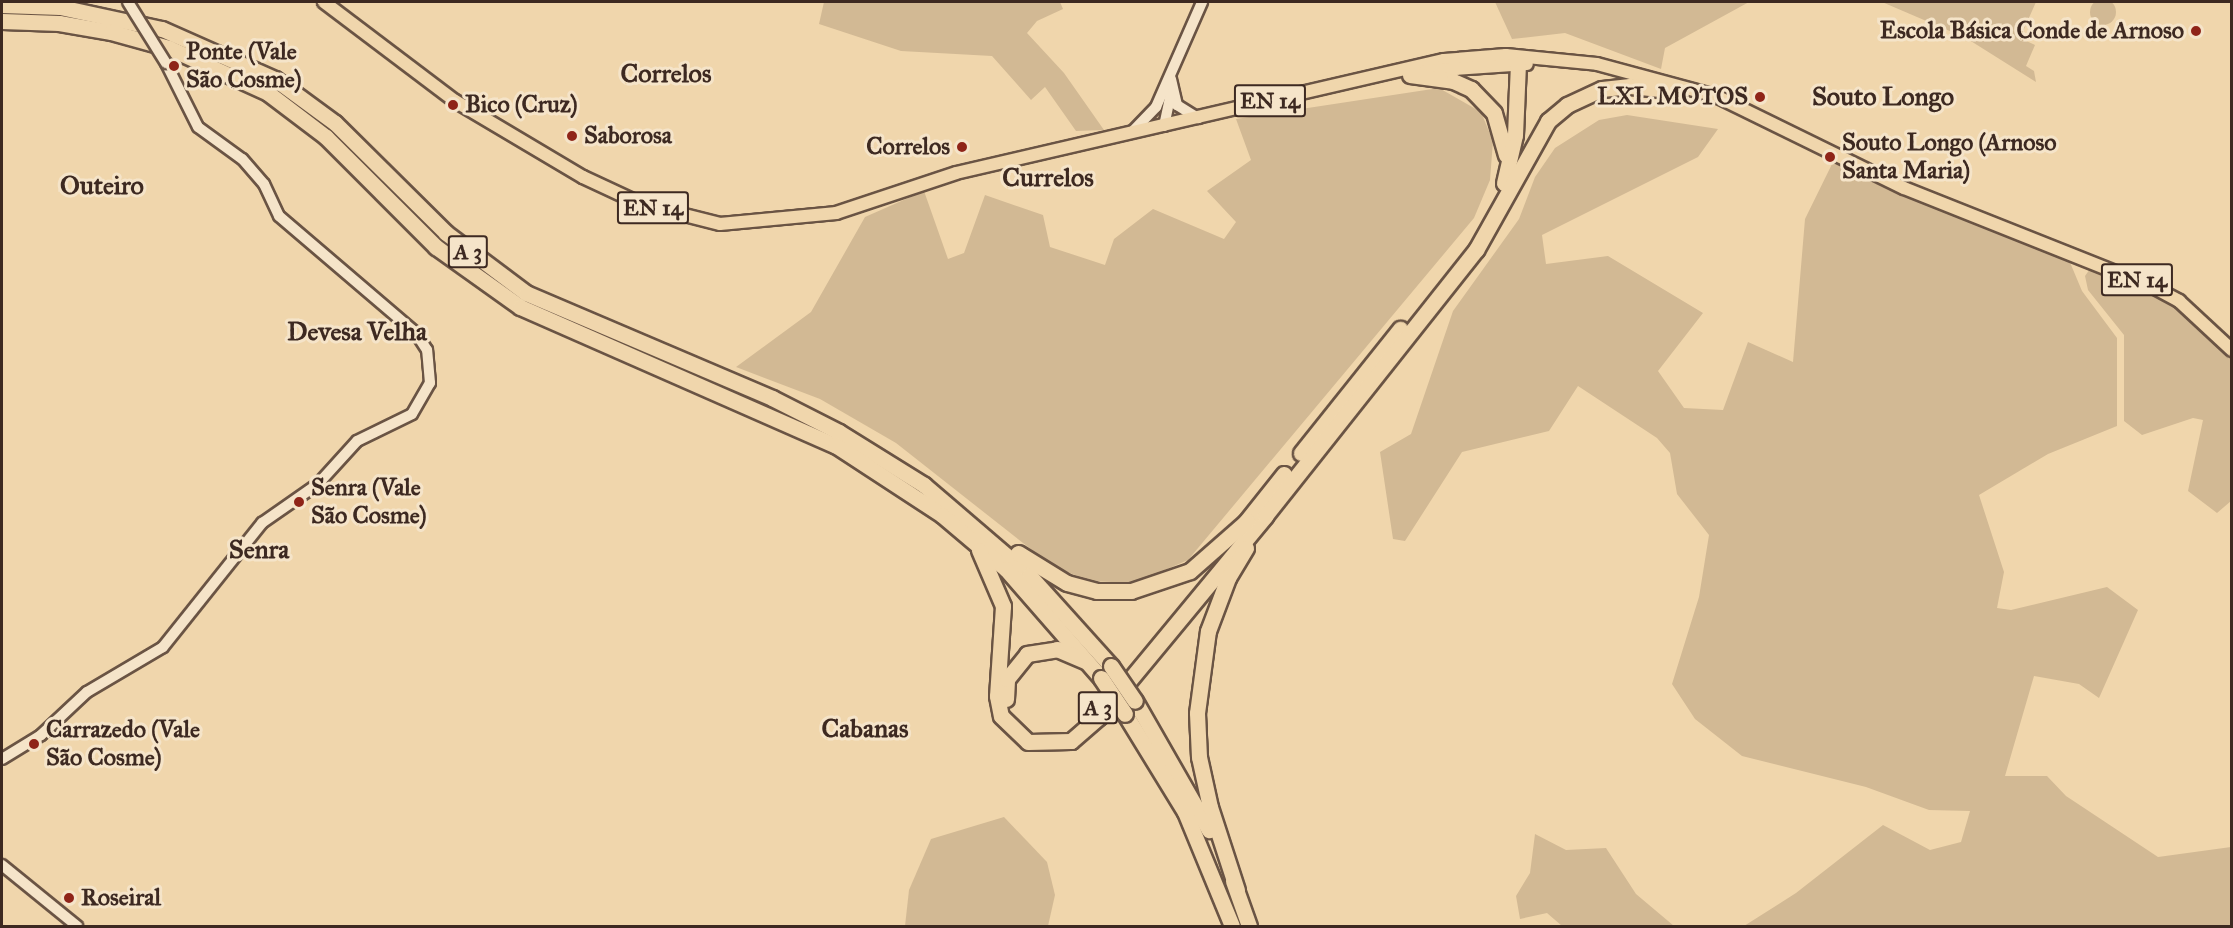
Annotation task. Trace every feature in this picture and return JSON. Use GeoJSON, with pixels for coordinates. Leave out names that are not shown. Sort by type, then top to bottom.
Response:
{"type":"FeatureCollection","features":[{"type":"Feature","properties":{"kind":"highway","name":"A 3"},"geometry":{"type":"LineString","coordinates":[[2,5],[60,7],[162,29],[275,80],[335,123],[446,233],[526,293],[839,432],[924,485],[1068,615],[1106,672],[1125,714],[1185,812],[1232,927]]}},
{"type":"Feature","properties":{"kind":"highway","name":"A 3"},"geometry":{"type":"LineString","coordinates":[[2,21],[59,23],[111,32],[169,48],[268,93],[326,137],[436,247],[520,307],[835,445],[980,536],[1067,583],[1098,591],[1131,591],[1190,571],[1258,517]]}},
{"type":"Feature","properties":{"kind":"highway"},"geometry":{"type":"LineString","coordinates":[[1511,174],[1515,135],[1512,60]]}},
{"type":"Feature","properties":{"kind":"highway"},"geometry":{"type":"LineString","coordinates":[[1410,75],[1462,84],[1486,104],[1502,131],[1511,174]]}},
{"type":"Feature","properties":{"kind":"highway"},"geometry":{"type":"LineString","coordinates":[[980,536],[1002,606],[997,696],[1001,716],[1028,742],[1058,745],[1082,735],[1099,717],[1258,517],[1476,250],[1511,174],[1540,130],[1578,98],[1616,87],[1680,87]]}},
{"type":"Feature","properties":{"kind":"highway","name":"A 3"},"geometry":{"type":"LineString","coordinates":[[1249,927],[1237,890],[1192,794],[1135,700],[1106,672],[1057,649],[1027,654],[1016,663],[1005,690],[1013,721],[1043,738],[1070,734],[1084,723],[1258,517]]}},
{"type":"Feature","properties":{"kind":"highway"},"geometry":{"type":"LineString","coordinates":[[1237,890],[1210,807],[1199,756],[1197,713],[1200,669],[1215,607],[1258,517]]}},
{"type":"Feature","properties":{"kind":"highway","name":"A 3"},"geometry":{"type":"LineString","coordinates":[[980,536],[1090,664]]}},
{"type":"Feature","properties":{"kind":"main road","name":"EN 14"},"geometry":{"type":"LineString","coordinates":[[324,2],[434,86],[543,154],[623,197],[720,224],[836,213],[956,173],[1444,60],[1551,59],[1680,87],[1752,115],[1930,200],[2171,296],[2232,350]]}},
{"type":"Feature","properties":{"kind":"main road","name":"EN 14"},"geometry":{"type":"LineString","coordinates":[[1367,79],[1512,60],[1680,87]]}},
{"type":"Feature","properties":{"kind":"street"},"geometry":{"type":"LineString","coordinates":[[2,759],[41,735],[87,692],[163,647],[262,523],[318,484],[357,441],[412,414],[430,383],[427,350],[416,333],[279,216],[264,183],[242,159],[198,127],[166,63],[128,2]]}},
{"type":"Feature","properties":{"kind":"street"},"geometry":{"type":"LineString","coordinates":[[1129,134],[1156,107],[1202,2]]}},
{"type":"Feature","properties":{"kind":"street"},"geometry":{"type":"LineString","coordinates":[[1164,126],[1171,93],[1171,75]]}},
{"type":"Feature","properties":{"kind":"street"},"geometry":{"type":"LineString","coordinates":[[1171,93],[1180,110],[1198,118]]}},
{"type":"Feature","properties":{"kind":"street"},"geometry":{"type":"LineString","coordinates":[[1156,107],[1164,126]]}},
{"type":"Feature","properties":{"kind":"street"},"geometry":{"type":"LineString","coordinates":[[2,865],[77,927]]}},
{"type":"Feature","properties":{"kind":"shaded area"},"geometry":{"type":"Polygon","coordinates":[[[2103,-1],[2112,3],[2116,12],[2112,21],[2103,25],[2094,21],[2090,12],[2094,3],[2103,-1]]]}},
{"type":"Feature","properties":{"kind":"shaded area"},"geometry":{"type":"Polygon","coordinates":[[[824,2],[1060,2],[1063,9],[1037,21],[1027,33],[1064,73],[1104,130],[1076,131],[1045,87],[1031,100],[992,56],[901,51],[819,24],[824,2]]]}},
{"type":"Feature","properties":{"kind":"shaded area"},"geometry":{"type":"Polygon","coordinates":[[[1495,2],[1749,2],[1665,48],[1661,69],[1565,33],[1512,39],[1495,2]]]}},
{"type":"Feature","properties":{"kind":"shaded area"},"geometry":{"type":"Polygon","coordinates":[[[1882,2],[2036,2],[2020,38],[2035,45],[2026,66],[2034,71],[2036,82],[1966,38],[1882,2]]]}},
{"type":"Feature","properties":{"kind":"shaded area"},"geometry":{"type":"Polygon","coordinates":[[[1439,88],[1481,112],[1493,141],[1490,180],[1474,218],[1188,560],[1135,583],[1089,581],[1051,565],[896,443],[820,399],[736,367],[811,312],[865,217],[924,191],[948,259],[964,253],[985,195],[1043,215],[1050,247],[1105,265],[1114,239],[1153,209],[1224,239],[1236,222],[1207,191],[1251,160],[1236,119],[1439,88]]]}},
{"type":"Feature","properties":{"kind":"shaded area"},"geometry":{"type":"Polygon","coordinates":[[[1627,115],[1718,129],[1698,157],[1542,235],[1546,264],[1608,256],[1703,313],[1658,371],[1684,408],[1723,410],[1748,342],[1793,362],[1805,219],[1833,162],[1902,195],[2069,260],[2082,291],[2117,338],[2117,426],[2048,454],[1979,495],[2004,572],[1997,608],[2011,610],[2107,587],[2138,610],[2099,698],[2079,684],[2034,676],[2005,776],[2047,776],[2066,796],[2158,857],[2231,847],[2231,926],[1744,926],[1796,893],[1883,825],[1930,850],[1961,842],[1970,811],[1929,810],[1866,787],[1742,756],[1695,719],[1672,684],[1699,597],[1709,535],[1677,494],[1670,453],[1657,438],[1578,386],[1549,431],[1462,452],[1405,541],[1393,539],[1380,452],[1411,434],[1453,311],[1519,219],[1535,177],[1555,148],[1599,120],[1627,115]]]}},
{"type":"Feature","properties":{"kind":"shaded area"},"geometry":{"type":"Polygon","coordinates":[[[2092,266],[2173,300],[2231,354],[2231,501],[2217,513],[2188,491],[2203,420],[2193,418],[2142,435],[2124,421],[2124,335],[2088,290],[2085,276],[2092,266]]]}},
{"type":"Feature","properties":{"kind":"shaded area"},"geometry":{"type":"Polygon","coordinates":[[[1004,817],[1047,862],[1055,895],[1048,926],[905,926],[909,890],[931,839],[1004,817]]]}},
{"type":"Feature","properties":{"kind":"shaded area"},"geometry":{"type":"Polygon","coordinates":[[[1535,834],[1566,850],[1606,848],[1636,894],[1674,926],[1562,926],[1547,913],[1520,919],[1516,896],[1530,873],[1535,834]]]}},
{"type":"Feature","properties":{"kind":"place","name":"Escola Básica Conde de Arnoso"},"geometry":{"type":"Point","coordinates":[2196,31]}},
{"type":"Feature","properties":{"kind":"place","name":"Ponte (Vale São Cosme)"},"geometry":{"type":"Point","coordinates":[174,66]}},
{"type":"Feature","properties":{"kind":"place","name":"LXL MOTOS"},"geometry":{"type":"Point","coordinates":[1760,97]}},
{"type":"Feature","properties":{"kind":"place","name":"Bico (Cruz)"},"geometry":{"type":"Point","coordinates":[453,105]}},
{"type":"Feature","properties":{"kind":"place","name":"Saborosa"},"geometry":{"type":"Point","coordinates":[572,136]}},
{"type":"Feature","properties":{"kind":"place","name":"Correlos"},"geometry":{"type":"Point","coordinates":[962,147]}},
{"type":"Feature","properties":{"kind":"place","name":"Souto Longo (Arnoso Santa Maria)"},"geometry":{"type":"Point","coordinates":[1830,157]}},
{"type":"Feature","properties":{"kind":"place","name":"Senra (Vale São Cosme)"},"geometry":{"type":"Point","coordinates":[299,502]}},
{"type":"Feature","properties":{"kind":"place","name":"Carrazedo (Vale São Cosme)"},"geometry":{"type":"Point","coordinates":[34,744]}},
{"type":"Feature","properties":{"kind":"place","name":"Roseiral"},"geometry":{"type":"Point","coordinates":[69,898]}},
{"type":"Feature","properties":{"kind":"district","name":"Correlos"},"geometry":{"type":"Point","coordinates":[666,74]}},
{"type":"Feature","properties":{"kind":"district","name":"Souto Longo"},"geometry":{"type":"Point","coordinates":[1883,97]}},
{"type":"Feature","properties":{"kind":"district","name":"Currelos"},"geometry":{"type":"Point","coordinates":[1048,178]}},
{"type":"Feature","properties":{"kind":"district","name":"Outeiro"},"geometry":{"type":"Point","coordinates":[102,186]}},
{"type":"Feature","properties":{"kind":"district","name":"Devesa Velha"},"geometry":{"type":"Point","coordinates":[357,332]}},
{"type":"Feature","properties":{"kind":"district","name":"Senra"},"geometry":{"type":"Point","coordinates":[259,550]}},
{"type":"Feature","properties":{"kind":"district","name":"Cabanas"},"geometry":{"type":"Point","coordinates":[865,729]}}]}
